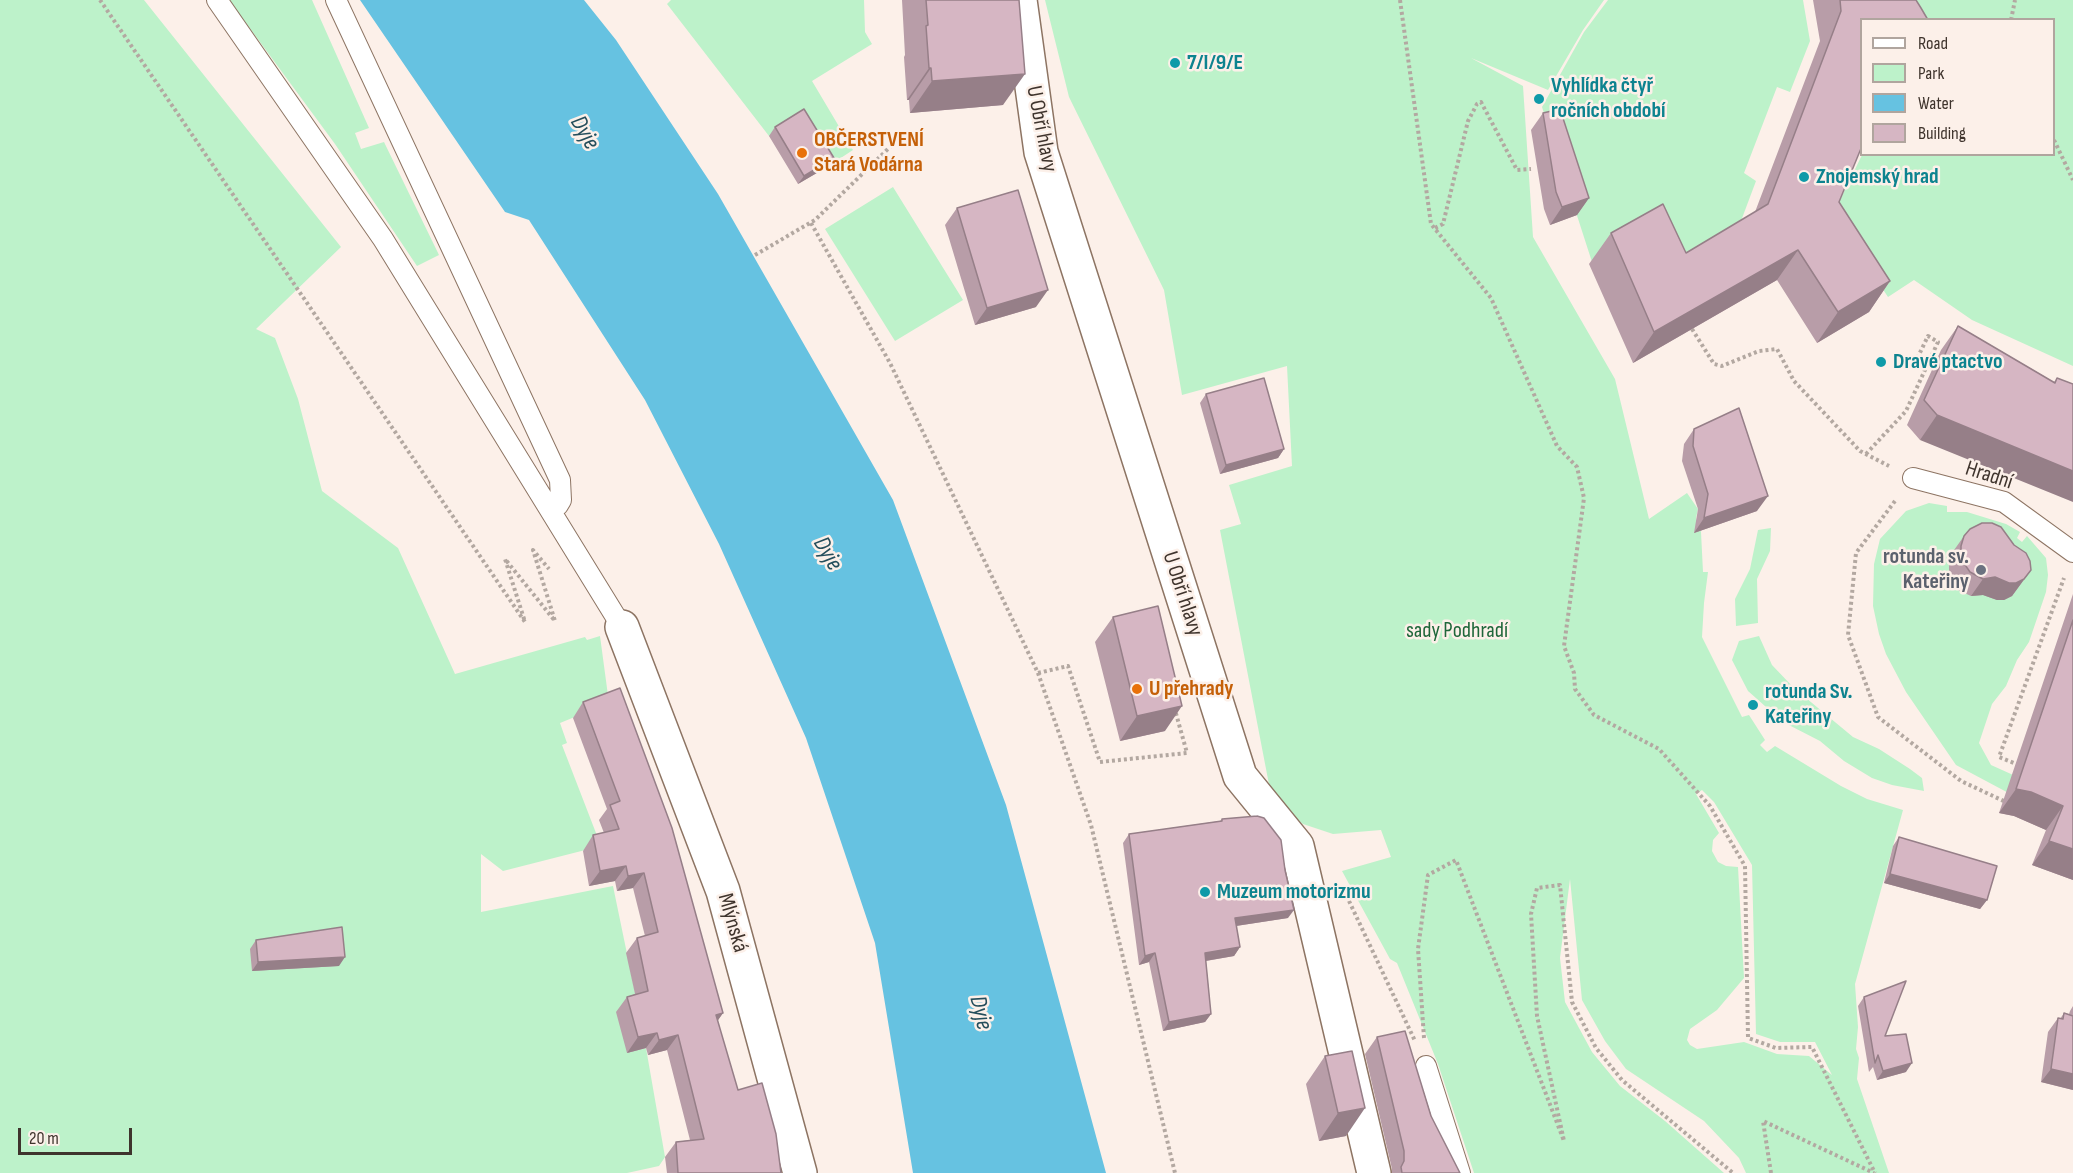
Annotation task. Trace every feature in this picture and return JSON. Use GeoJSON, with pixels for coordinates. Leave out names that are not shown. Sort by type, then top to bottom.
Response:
{"type":"FeatureCollection","features":[{"type":"Feature","properties":{"kind":"street","name":"U Obří hlavy"},"geometry":{"type":"LineString","coordinates":[[1020,0],[1041,152],[1240,776],[1297,846],[1374,1173]]}},
{"type":"Feature","properties":{"kind":"street","name":"Mlýnská"},"geometry":{"type":"LineString","coordinates":[[622,627],[723,891],[800,1173]]}},
{"type":"Feature","properties":{"kind":"lane"},"geometry":{"type":"LineString","coordinates":[[217,0],[383,239],[622,627]]}},
{"type":"Feature","properties":{"kind":"lane"},"geometry":{"type":"LineString","coordinates":[[336,0],[560,480],[561,500],[551,510]]}},
{"type":"Feature","properties":{"kind":"lane","name":"Hradní"},"geometry":{"type":"LineString","coordinates":[[1913,478],[2004,502],[2073,552]]}},
{"type":"Feature","properties":{"kind":"lane"},"geometry":{"type":"LineString","coordinates":[[1426,1066],[1460,1173]]}},
{"type":"Feature","properties":{"kind":"path"},"geometry":{"type":"LineString","coordinates":[[100,0],[525,622],[505,559],[555,621],[533,550],[555,576]]}},
{"type":"Feature","properties":{"kind":"path"},"geometry":{"type":"LineString","coordinates":[[1400,0],[1431,224],[1491,298],[1557,446],[1577,467],[1584,498],[1564,646],[1574,673],[1575,689],[1593,715],[1659,749],[1710,806],[1745,866],[1748,1038],[1776,1047],[1812,1047],[1875,1173]]}},
{"type":"Feature","properties":{"kind":"path"},"geometry":{"type":"LineString","coordinates":[[2011,18],[2015,0]]}},
{"type":"Feature","properties":{"kind":"path"},"geometry":{"type":"LineString","coordinates":[[1435,228],[1443,224],[1468,121],[1477,104],[1481,102],[1517,170],[1531,169]]}},
{"type":"Feature","properties":{"kind":"path"},"geometry":{"type":"LineString","coordinates":[[2055,143],[2073,180]]}},
{"type":"Feature","properties":{"kind":"path"},"geometry":{"type":"LineString","coordinates":[[755,255],[811,223],[891,146]]}},
{"type":"Feature","properties":{"kind":"path"},"geometry":{"type":"LineString","coordinates":[[811,223],[890,363],[1038,673],[1091,825],[1175,1173]]}},
{"type":"Feature","properties":{"kind":"path"},"geometry":{"type":"LineString","coordinates":[[1692,329],[1714,364],[1722,366],[1759,351],[1777,349],[1794,381],[1860,451]]}},
{"type":"Feature","properties":{"kind":"path"},"geometry":{"type":"LineString","coordinates":[[1866,454],[1906,411],[1938,342],[1928,336],[1915,363],[1896,357]]}},
{"type":"Feature","properties":{"kind":"path"},"geometry":{"type":"LineString","coordinates":[[1913,478],[1856,553],[1848,635],[1878,717],[1961,781],[2013,805]]}},
{"type":"Feature","properties":{"kind":"path"},"geometry":{"type":"LineString","coordinates":[[2025,767],[1999,757],[2065,573]]}},
{"type":"Feature","properties":{"kind":"path"},"geometry":{"type":"LineString","coordinates":[[1038,673],[1068,666],[1100,762],[1187,753],[1175,709]]}},
{"type":"Feature","properties":{"kind":"path"},"geometry":{"type":"LineString","coordinates":[[1426,1066],[1418,949],[1428,875],[1456,860],[1564,1141],[1537,1016],[1532,914],[1537,888],[1560,885],[1572,1002],[1596,1048],[1622,1080],[1733,1173]]}},
{"type":"Feature","properties":{"kind":"path"},"geometry":{"type":"LineString","coordinates":[[1349,900],[1426,1066]]}},
{"type":"Feature","properties":{"kind":"path"},"geometry":{"type":"LineString","coordinates":[[1771,1173],[1763,1121],[1875,1173]]}},
{"type":"Feature","properties":{"kind":"green space"},"geometry":{"type":"Polygon","coordinates":[[[0,0],[144,0],[341,247],[256,329],[275,338],[298,399],[322,491],[398,548],[455,674],[585,637],[587,640],[600,636],[609,703],[560,723],[567,743],[562,745],[601,846],[503,871],[481,854],[481,912],[613,886],[638,1007],[617,1013],[628,1052],[646,1048],[665,1157],[659,1166],[627,1173],[0,1173],[0,0]]]}},
{"type":"Feature","properties":{"kind":"green space"},"geometry":{"type":"Polygon","coordinates":[[[229,0],[312,0],[369,128],[355,133],[361,149],[384,142],[439,255],[417,266],[335,144],[229,0]]]}},
{"type":"Feature","properties":{"kind":"green space"},"geometry":{"type":"Polygon","coordinates":[[[671,0],[864,0],[865,32],[872,44],[812,81],[853,150],[827,167],[769,136],[667,4],[671,0]]]}},
{"type":"Feature","properties":{"kind":"green space","name":"sady Podhradí"},"geometry":{"type":"Polygon","coordinates":[[[1045,0],[1604,0],[1583,30],[1548,90],[1471,58],[1523,86],[1533,237],[1615,379],[1649,519],[1687,493],[1698,509],[1696,518],[1701,532],[1703,572],[1708,572],[1702,637],[1742,717],[1749,715],[1765,740],[1760,745],[1767,752],[1775,746],[1867,799],[1903,810],[1855,984],[1858,1027],[1856,1049],[1859,1058],[1857,1079],[1889,1173],[1746,1173],[1739,1158],[1704,1121],[1626,1069],[1605,1041],[1582,1000],[1570,879],[1560,958],[1565,1002],[1592,1052],[1620,1086],[1665,1121],[1724,1173],[1474,1173],[1438,1064],[1397,963],[1390,959],[1342,871],[1391,857],[1381,830],[1333,834],[1303,824],[1272,800],[1220,530],[1241,524],[1229,485],[1292,466],[1287,366],[1182,395],[1164,290],[1069,97],[1045,0]],[[1702,790],[1696,794],[1719,833],[1713,840],[1712,851],[1718,862],[1726,866],[1738,867],[1744,978],[1717,1010],[1690,1029],[1687,1040],[1697,1049],[1744,1042],[1777,1054],[1809,1056],[1832,1075],[1815,1042],[1780,1042],[1756,1034],[1752,865],[1714,802],[1702,790]]]}},
{"type":"Feature","properties":{"kind":"green space"},"geometry":{"type":"Polygon","coordinates":[[[1608,0],[1803,0],[1810,41],[1790,92],[1777,87],[1744,173],[1756,181],[1738,229],[1661,275],[1592,262],[1542,107],[1584,32],[1608,0]]]}},
{"type":"Feature","properties":{"kind":"green space"},"geometry":{"type":"Polygon","coordinates":[[[1874,0],[2073,0],[2073,366],[1972,320],[1914,280],[1888,297],[1833,214],[1862,156],[2055,156],[2055,18],[1885,18],[1874,0]]]}},
{"type":"Feature","properties":{"kind":"green space"},"geometry":{"type":"Polygon","coordinates":[[[893,187],[963,300],[895,341],[825,229],[893,187]]]}},
{"type":"Feature","properties":{"kind":"green space"},"geometry":{"type":"Polygon","coordinates":[[[1929,503],[1947,506],[1947,512],[1967,512],[2006,524],[2020,532],[2017,538],[2022,542],[2027,536],[2046,558],[2048,575],[2046,592],[2029,642],[2017,660],[2006,686],[1992,704],[1979,743],[1991,765],[2031,783],[2016,797],[1956,765],[1906,692],[1886,654],[1879,634],[1873,606],[1874,564],[1880,539],[1906,511],[1929,503]]]}},
{"type":"Feature","properties":{"kind":"green space"},"geometry":{"type":"Polygon","coordinates":[[[1771,528],[1770,551],[1757,579],[1758,623],[1736,626],[1735,599],[1750,569],[1758,530],[1771,528]]]}},
{"type":"Feature","properties":{"kind":"green space"},"geometry":{"type":"Polygon","coordinates":[[[1759,636],[1772,665],[1794,688],[1853,737],[1879,749],[1922,778],[1924,791],[1892,785],[1872,778],[1844,761],[1820,741],[1783,722],[1748,691],[1732,660],[1739,641],[1759,636]]]}},
{"type":"Feature","properties":{"kind":"water","name":"Dyje"},"geometry":{"type":"Polygon","coordinates":[[[360,0],[584,0],[616,40],[718,194],[893,500],[1006,805],[1106,1173],[913,1173],[875,943],[806,738],[719,544],[645,400],[529,220],[505,212],[360,0]]]}},
{"type":"Feature","properties":{"kind":"building"},"geometry":{"type":"Polygon","coordinates":[[[926,0],[1019,0],[1025,74],[932,81],[931,68],[929,68],[926,0]]]}},
{"type":"Feature","properties":{"kind":"building","name":"Znojemský hrad"},"geometry":{"type":"Polygon","coordinates":[[[1840,0],[1916,0],[1927,18],[1860,18],[1860,151],[1839,202],[1890,281],[1838,312],[1798,250],[1654,332],[1611,233],[1663,204],[1686,253],[1768,204],[1841,11],[1840,0]]]}},
{"type":"Feature","properties":{"kind":"building"},"geometry":{"type":"Polygon","coordinates":[[[804,109],[834,158],[804,176],[775,127],[804,109]]]}},
{"type":"Feature","properties":{"kind":"building"},"geometry":{"type":"Polygon","coordinates":[[[1560,109],[1589,198],[1562,207],[1556,192],[1543,113],[1560,109]]]}},
{"type":"Feature","properties":{"kind":"building"},"geometry":{"type":"Polygon","coordinates":[[[1018,190],[1048,290],[987,308],[957,208],[1018,190]]]}},
{"type":"Feature","properties":{"kind":"building"},"geometry":{"type":"Polygon","coordinates":[[[1958,326],[2055,383],[2057,378],[2073,384],[2073,471],[1937,415],[1924,400],[1958,326]]]}},
{"type":"Feature","properties":{"kind":"building"},"geometry":{"type":"Polygon","coordinates":[[[1264,378],[1284,449],[1226,465],[1206,394],[1264,378]]]}},
{"type":"Feature","properties":{"kind":"building"},"geometry":{"type":"Polygon","coordinates":[[[1739,408],[1768,496],[1704,518],[1708,494],[1693,446],[1694,429],[1739,408]]]}},
{"type":"Feature","properties":{"kind":"building"},"geometry":{"type":"Polygon","coordinates":[[[1982,523],[1992,523],[2001,527],[2014,545],[2026,553],[2031,570],[2024,579],[2016,583],[2009,583],[1995,577],[1983,579],[1970,572],[1961,559],[1961,546],[1964,536],[1970,529],[1982,523]]]}},
{"type":"Feature","properties":{"kind":"building"},"geometry":{"type":"Polygon","coordinates":[[[1158,606],[1182,706],[1137,716],[1113,617],[1158,606]]]}},
{"type":"Feature","properties":{"kind":"building"},"geometry":{"type":"Polygon","coordinates":[[[2073,620],[2073,849],[2049,841],[2063,806],[2031,792],[2016,789],[2073,620]]]}},
{"type":"Feature","properties":{"kind":"building"},"geometry":{"type":"Polygon","coordinates":[[[620,688],[672,828],[723,1013],[716,1015],[738,1090],[762,1083],[776,1134],[781,1173],[678,1173],[676,1142],[704,1139],[678,1035],[659,1040],[657,1033],[638,1037],[627,997],[648,991],[637,938],[658,932],[644,873],[628,876],[626,866],[600,871],[593,835],[619,829],[610,805],[620,801],[583,702],[620,688]]]}},
{"type":"Feature","properties":{"kind":"building","name":"Muzeum motorizmu"},"geometry":{"type":"Polygon","coordinates":[[[1257,816],[1264,818],[1281,840],[1294,910],[1235,918],[1240,947],[1205,953],[1211,1014],[1169,1022],[1155,953],[1145,956],[1129,834],[1222,821],[1222,819],[1257,816]]]}},
{"type":"Feature","properties":{"kind":"building"},"geometry":{"type":"Polygon","coordinates":[[[1899,837],[1997,866],[1987,900],[1890,874],[1899,837]]]}},
{"type":"Feature","properties":{"kind":"building"},"geometry":{"type":"Polygon","coordinates":[[[342,927],[345,957],[258,962],[256,940],[342,927]]]}},
{"type":"Feature","properties":{"kind":"building"},"geometry":{"type":"Polygon","coordinates":[[[1906,981],[1885,1036],[1906,1034],[1912,1063],[1883,1071],[1878,1055],[1875,1063],[1864,997],[1906,981]]]}},
{"type":"Feature","properties":{"kind":"building"},"geometry":{"type":"Polygon","coordinates":[[[2064,1013],[2073,1016],[2073,1074],[2051,1069],[2058,1018],[2063,1019],[2064,1013]]]}},
{"type":"Feature","properties":{"kind":"building"},"geometry":{"type":"Polygon","coordinates":[[[1405,1031],[1431,1116],[1460,1173],[1402,1173],[1404,1151],[1377,1037],[1405,1031]]]}},
{"type":"Feature","properties":{"kind":"building"},"geometry":{"type":"Polygon","coordinates":[[[1352,1051],[1365,1108],[1338,1113],[1325,1056],[1352,1051]]]}},
{"type":"Feature","properties":{"kind":"place","name":"7/I/9/E"},"geometry":{"type":"Point","coordinates":[1175,63]}},
{"type":"Feature","properties":{"kind":"place","name":"Vyhlídka čtyř ročních období"},"geometry":{"type":"Point","coordinates":[1539,99]}},
{"type":"Feature","properties":{"kind":"place","name":"OBČERSTVENÍ Stará Vodárna"},"geometry":{"type":"Point","coordinates":[802,153]}},
{"type":"Feature","properties":{"kind":"place","name":"Znojemský hrad"},"geometry":{"type":"Point","coordinates":[1804,177]}},
{"type":"Feature","properties":{"kind":"place","name":"Dravé ptactvo"},"geometry":{"type":"Point","coordinates":[1881,362]}},
{"type":"Feature","properties":{"kind":"place","name":"rotunda sv. Kateřiny"},"geometry":{"type":"Point","coordinates":[1981,570]}},
{"type":"Feature","properties":{"kind":"place","name":"U přehrady"},"geometry":{"type":"Point","coordinates":[1137,689]}},
{"type":"Feature","properties":{"kind":"place","name":"rotunda Sv. Kateřiny"},"geometry":{"type":"Point","coordinates":[1753,705]}},
{"type":"Feature","properties":{"kind":"place","name":"Muzeum motorizmu"},"geometry":{"type":"Point","coordinates":[1205,892]}}]}
